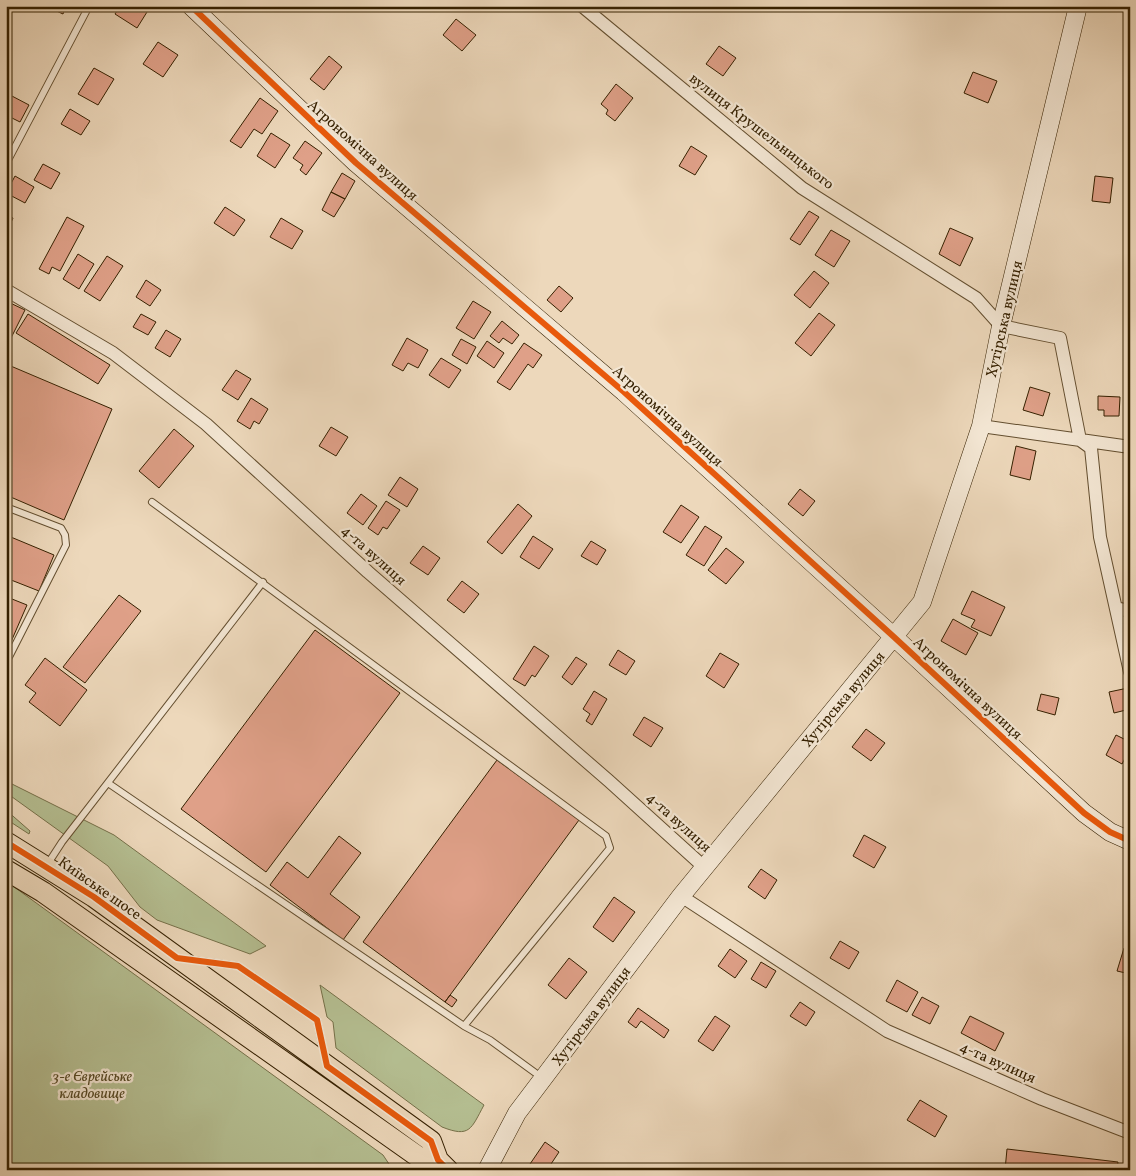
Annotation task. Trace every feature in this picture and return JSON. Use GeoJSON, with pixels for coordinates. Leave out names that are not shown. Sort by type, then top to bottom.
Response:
{"type":"FeatureCollection","features":[{"type":"Feature","properties":{"kind":"main road","name":"Агрономічна вулиця"},"geometry":{"type":"LineString","coordinates":[[191,6],[356,163],[624,392],[894,637],[1084,813],[1110,832],[1130,841]]}},
{"type":"Feature","properties":{"kind":"main road","name":"Хутірська вулиця"},"geometry":{"type":"LineString","coordinates":[[487,1170],[517,1113],[681,896],[922,602],[981,426],[1001,326],[1078,6]]}},
{"type":"Feature","properties":{"kind":"main road","name":"Київське шосе"},"geometry":{"type":"LineString","coordinates":[[6,842],[94,897],[432,1141],[443,1165]]}},
{"type":"Feature","properties":{"kind":"main road"},"geometry":{"type":"LineString","coordinates":[[6,870],[43,892],[420,1158],[443,1165]]}},
{"type":"Feature","properties":{"kind":"street","name":"вулиця Крушельницького"},"geometry":{"type":"LineString","coordinates":[[586,8],[802,188],[976,298],[1001,326]]}},
{"type":"Feature","properties":{"kind":"street","name":"4-та вулиця"},"geometry":{"type":"LineString","coordinates":[[6,290],[113,353],[206,424],[368,572],[609,781],[704,867]]}},
{"type":"Feature","properties":{"kind":"street"},"geometry":{"type":"LineString","coordinates":[[1001,326],[1060,338],[1080,440],[1091,448],[1100,537],[1130,672]]}},
{"type":"Feature","properties":{"kind":"street"},"geometry":{"type":"LineString","coordinates":[[981,426],[1130,446]]}},
{"type":"Feature","properties":{"kind":"street"},"geometry":{"type":"LineString","coordinates":[[1116,608],[1130,610]]}},
{"type":"Feature","properties":{"kind":"street","name":"4-та вулиця"},"geometry":{"type":"LineString","coordinates":[[681,896],[887,1031],[1042,1099],[1130,1133]]}},
{"type":"Feature","properties":{"kind":"lane"},"geometry":{"type":"LineString","coordinates":[[6,164],[89,6]]}},
{"type":"Feature","properties":{"kind":"lane"},"geometry":{"type":"LineString","coordinates":[[152,502],[606,836],[610,848],[464,1026]]}},
{"type":"Feature","properties":{"kind":"lane"},"geometry":{"type":"LineString","coordinates":[[6,506],[61,528],[65,535],[66,545],[6,663]]}},
{"type":"Feature","properties":{"kind":"lane"},"geometry":{"type":"LineString","coordinates":[[46,866],[62,842],[263,582]]}},
{"type":"Feature","properties":{"kind":"lane"},"geometry":{"type":"LineString","coordinates":[[108,783],[464,1026],[490,1040],[543,1078]]}},
{"type":"Feature","properties":{"kind":"lane"},"geometry":{"type":"LineString","coordinates":[[177,958],[238,966],[317,1020],[327,1066]]}},
{"type":"Feature","properties":{"kind":"green space"},"geometry":{"type":"Polygon","coordinates":[[[10,783],[114,835],[266,946],[250,954],[157,920],[140,907],[108,866],[8,794],[10,783]]]}},
{"type":"Feature","properties":{"kind":"green space"},"geometry":{"type":"Polygon","coordinates":[[[6,810],[30,831],[29,834],[6,819],[6,810]]]}},
{"type":"Feature","properties":{"kind":"green space","name":"3-е Єврейське кладовище"},"geometry":{"type":"Polygon","coordinates":[[[6,881],[383,1155],[393,1170],[6,1170],[6,881]]]}},
{"type":"Feature","properties":{"kind":"green space"},"geometry":{"type":"Polygon","coordinates":[[[320,985],[484,1105],[469,1129],[459,1132],[442,1127],[336,1048],[333,1022],[327,1017],[320,985]]]}},
{"type":"Feature","properties":{"kind":"building"},"geometry":{"type":"Polygon","coordinates":[[[51,6],[66,6],[63,14],[50,8],[51,6]]]}},
{"type":"Feature","properties":{"kind":"building"},"geometry":{"type":"Polygon","coordinates":[[[120,6],[141,6],[147,12],[137,28],[115,14],[120,6]]]}},
{"type":"Feature","properties":{"kind":"building"},"geometry":{"type":"Polygon","coordinates":[[[456,19],[476,35],[462,51],[443,35],[456,19]]]}},
{"type":"Feature","properties":{"kind":"building"},"geometry":{"type":"Polygon","coordinates":[[[158,42],[178,55],[163,77],[143,64],[158,42]]]}},
{"type":"Feature","properties":{"kind":"building"},"geometry":{"type":"Polygon","coordinates":[[[719,46],[736,58],[723,76],[706,64],[719,46]]]}},
{"type":"Feature","properties":{"kind":"building"},"geometry":{"type":"Polygon","coordinates":[[[329,56],[342,67],[324,90],[310,79],[329,56]]]}},
{"type":"Feature","properties":{"kind":"building"},"geometry":{"type":"Polygon","coordinates":[[[94,68],[114,79],[98,105],[78,94],[94,68]]]}},
{"type":"Feature","properties":{"kind":"building"},"geometry":{"type":"Polygon","coordinates":[[[973,72],[997,81],[988,103],[964,93],[973,72]]]}},
{"type":"Feature","properties":{"kind":"building"},"geometry":{"type":"Polygon","coordinates":[[[616,84],[633,98],[615,121],[606,114],[608,110],[601,104],[616,84]]]}},
{"type":"Feature","properties":{"kind":"building"},"geometry":{"type":"Polygon","coordinates":[[[10,95],[29,105],[20,122],[6,115],[6,103],[10,95]]]}},
{"type":"Feature","properties":{"kind":"building"},"geometry":{"type":"Polygon","coordinates":[[[260,98],[278,111],[262,134],[254,129],[241,148],[230,141],[260,98]]]}},
{"type":"Feature","properties":{"kind":"building"},"geometry":{"type":"Polygon","coordinates":[[[70,109],[90,121],[81,135],[61,124],[70,109]]]}},
{"type":"Feature","properties":{"kind":"building"},"geometry":{"type":"Polygon","coordinates":[[[271,133],[290,145],[275,168],[257,156],[271,133]]]}},
{"type":"Feature","properties":{"kind":"building"},"geometry":{"type":"Polygon","coordinates":[[[305,141],[322,153],[306,175],[300,170],[303,165],[293,158],[305,141]]]}},
{"type":"Feature","properties":{"kind":"building"},"geometry":{"type":"Polygon","coordinates":[[[691,146],[707,156],[695,175],[679,166],[691,146]]]}},
{"type":"Feature","properties":{"kind":"building"},"geometry":{"type":"Polygon","coordinates":[[[43,164],[60,173],[51,189],[34,180],[43,164]]]}},
{"type":"Feature","properties":{"kind":"building"},"geometry":{"type":"Polygon","coordinates":[[[342,173],[355,181],[345,199],[331,192],[342,173]]]}},
{"type":"Feature","properties":{"kind":"building"},"geometry":{"type":"Polygon","coordinates":[[[15,176],[34,187],[25,203],[6,193],[15,176]]]}},
{"type":"Feature","properties":{"kind":"building"},"geometry":{"type":"Polygon","coordinates":[[[1095,176],[1113,178],[1110,203],[1092,201],[1095,176]]]}},
{"type":"Feature","properties":{"kind":"building"},"geometry":{"type":"Polygon","coordinates":[[[331,192],[345,199],[334,217],[322,210],[331,192]]]}},
{"type":"Feature","properties":{"kind":"building"},"geometry":{"type":"Polygon","coordinates":[[[225,207],[245,220],[234,236],[214,223],[225,207]]]}},
{"type":"Feature","properties":{"kind":"building"},"geometry":{"type":"Polygon","coordinates":[[[809,211],[819,217],[800,245],[790,239],[809,211]]]}},
{"type":"Feature","properties":{"kind":"building"},"geometry":{"type":"Polygon","coordinates":[[[6,215],[13,218],[7,232],[11,233],[6,244],[6,215]]]}},
{"type":"Feature","properties":{"kind":"building"},"geometry":{"type":"Polygon","coordinates":[[[67,217],[84,226],[60,271],[52,267],[49,274],[39,269],[67,217]]]}},
{"type":"Feature","properties":{"kind":"building"},"geometry":{"type":"Polygon","coordinates":[[[281,218],[303,231],[292,249],[270,237],[281,218]]]}},
{"type":"Feature","properties":{"kind":"building"},"geometry":{"type":"Polygon","coordinates":[[[950,228],[973,238],[960,266],[939,254],[950,228]]]}},
{"type":"Feature","properties":{"kind":"building"},"geometry":{"type":"Polygon","coordinates":[[[831,230],[850,241],[834,267],[815,255],[831,230]]]}},
{"type":"Feature","properties":{"kind":"building"},"geometry":{"type":"Polygon","coordinates":[[[78,254],[94,264],[79,289],[63,279],[78,254]]]}},
{"type":"Feature","properties":{"kind":"building"},"geometry":{"type":"Polygon","coordinates":[[[107,256],[123,266],[100,301],[84,291],[107,256]]]}},
{"type":"Feature","properties":{"kind":"building"},"geometry":{"type":"Polygon","coordinates":[[[814,271],[829,283],[810,308],[794,295],[814,271]]]}},
{"type":"Feature","properties":{"kind":"building"},"geometry":{"type":"Polygon","coordinates":[[[146,280],[161,290],[150,306],[136,297],[146,280]]]}},
{"type":"Feature","properties":{"kind":"building"},"geometry":{"type":"Polygon","coordinates":[[[559,286],[573,298],[561,312],[547,300],[559,286]]]}},
{"type":"Feature","properties":{"kind":"building"},"geometry":{"type":"Polygon","coordinates":[[[6,301],[25,310],[11,338],[6,335],[6,301]]]}},
{"type":"Feature","properties":{"kind":"building"},"geometry":{"type":"Polygon","coordinates":[[[473,301],[491,312],[474,339],[456,328],[473,301]]]}},
{"type":"Feature","properties":{"kind":"building"},"geometry":{"type":"Polygon","coordinates":[[[819,313],[835,325],[811,356],[795,343],[819,313]]]}},
{"type":"Feature","properties":{"kind":"building"},"geometry":{"type":"Polygon","coordinates":[[[28,314],[110,365],[98,384],[16,333],[28,314]]]}},
{"type":"Feature","properties":{"kind":"building"},"geometry":{"type":"Polygon","coordinates":[[[141,314],[156,322],[148,335],[133,327],[141,314]]]}},
{"type":"Feature","properties":{"kind":"building"},"geometry":{"type":"Polygon","coordinates":[[[502,321],[519,335],[512,344],[503,338],[499,343],[490,336],[502,321]]]}},
{"type":"Feature","properties":{"kind":"building"},"geometry":{"type":"Polygon","coordinates":[[[166,330],[181,339],[170,357],[155,348],[166,330]]]}},
{"type":"Feature","properties":{"kind":"building"},"geometry":{"type":"Polygon","coordinates":[[[407,338],[428,350],[418,368],[408,363],[403,371],[392,365],[407,338]]]}},
{"type":"Feature","properties":{"kind":"building"},"geometry":{"type":"Polygon","coordinates":[[[461,339],[476,347],[467,364],[452,355],[461,339]]]}},
{"type":"Feature","properties":{"kind":"building"},"geometry":{"type":"Polygon","coordinates":[[[487,341],[504,353],[494,368],[477,356],[487,341]]]}},
{"type":"Feature","properties":{"kind":"building"},"geometry":{"type":"Polygon","coordinates":[[[524,343],[542,355],[533,368],[528,364],[510,390],[497,382],[524,343]]]}},
{"type":"Feature","properties":{"kind":"building"},"geometry":{"type":"Polygon","coordinates":[[[441,358],[461,370],[449,388],[429,375],[441,358]]]}},
{"type":"Feature","properties":{"kind":"building"},"geometry":{"type":"Polygon","coordinates":[[[6,364],[112,409],[64,520],[6,495],[6,364]]]}},
{"type":"Feature","properties":{"kind":"building"},"geometry":{"type":"Polygon","coordinates":[[[236,370],[251,379],[238,400],[222,390],[236,370]]]}},
{"type":"Feature","properties":{"kind":"building"},"geometry":{"type":"Polygon","coordinates":[[[1030,387],[1050,393],[1043,416],[1023,410],[1030,387]]]}},
{"type":"Feature","properties":{"kind":"building"},"geometry":{"type":"Polygon","coordinates":[[[1098,396],[1120,397],[1119,416],[1104,416],[1104,410],[1098,410],[1098,396]]]}},
{"type":"Feature","properties":{"kind":"building"},"geometry":{"type":"Polygon","coordinates":[[[251,398],[268,409],[259,424],[254,421],[250,429],[237,421],[251,398]]]}},
{"type":"Feature","properties":{"kind":"building"},"geometry":{"type":"Polygon","coordinates":[[[331,427],[348,437],[336,456],[319,446],[331,427]]]}},
{"type":"Feature","properties":{"kind":"building"},"geometry":{"type":"Polygon","coordinates":[[[174,429],[194,446],[159,488],[139,471],[174,429]]]}},
{"type":"Feature","properties":{"kind":"building"},"geometry":{"type":"Polygon","coordinates":[[[1016,446],[1036,451],[1030,480],[1010,475],[1016,446]]]}},
{"type":"Feature","properties":{"kind":"building"},"geometry":{"type":"Polygon","coordinates":[[[400,477],[418,489],[407,507],[388,495],[400,477]]]}},
{"type":"Feature","properties":{"kind":"building"},"geometry":{"type":"Polygon","coordinates":[[[800,489],[815,501],[803,516],[788,504],[800,489]]]}},
{"type":"Feature","properties":{"kind":"building"},"geometry":{"type":"Polygon","coordinates":[[[361,494],[377,506],[363,525],[347,513],[361,494]]]}},
{"type":"Feature","properties":{"kind":"building"},"geometry":{"type":"Polygon","coordinates":[[[386,501],[400,510],[387,529],[383,527],[378,535],[368,528],[386,501]]]}},
{"type":"Feature","properties":{"kind":"building"},"geometry":{"type":"Polygon","coordinates":[[[518,504],[532,516],[502,554],[487,542],[518,504]]]}},
{"type":"Feature","properties":{"kind":"building"},"geometry":{"type":"Polygon","coordinates":[[[681,505],[699,517],[681,543],[663,532],[681,505]]]}},
{"type":"Feature","properties":{"kind":"building"},"geometry":{"type":"Polygon","coordinates":[[[705,526],[722,537],[704,566],[686,555],[705,526]]]}},
{"type":"Feature","properties":{"kind":"building"},"geometry":{"type":"Polygon","coordinates":[[[6,535],[54,555],[39,591],[6,578],[6,535]]]}},
{"type":"Feature","properties":{"kind":"building"},"geometry":{"type":"Polygon","coordinates":[[[533,536],[553,549],[539,569],[520,557],[533,536]]]}},
{"type":"Feature","properties":{"kind":"building"},"geometry":{"type":"Polygon","coordinates":[[[591,541],[606,550],[597,565],[581,556],[591,541]]]}},
{"type":"Feature","properties":{"kind":"building"},"geometry":{"type":"Polygon","coordinates":[[[423,546],[440,558],[428,575],[410,563],[423,546]]]}},
{"type":"Feature","properties":{"kind":"building"},"geometry":{"type":"Polygon","coordinates":[[[726,548],[744,562],[726,584],[708,570],[726,548]]]}},
{"type":"Feature","properties":{"kind":"building"},"geometry":{"type":"Polygon","coordinates":[[[462,581],[479,594],[464,613],[447,600],[462,581]]]}},
{"type":"Feature","properties":{"kind":"building"},"geometry":{"type":"Polygon","coordinates":[[[972,591],[1005,607],[991,636],[971,627],[975,620],[961,614],[972,591]]]}},
{"type":"Feature","properties":{"kind":"building"},"geometry":{"type":"Polygon","coordinates":[[[119,595],[141,611],[85,683],[63,667],[119,595]]]}},
{"type":"Feature","properties":{"kind":"building"},"geometry":{"type":"Polygon","coordinates":[[[12,599],[27,605],[7,651],[6,611],[12,599]]]}},
{"type":"Feature","properties":{"kind":"building"},"geometry":{"type":"Polygon","coordinates":[[[953,619],[978,633],[966,655],[941,641],[953,619]]]}},
{"type":"Feature","properties":{"kind":"building"},"geometry":{"type":"Polygon","coordinates":[[[315,630],[400,693],[266,872],[181,809],[315,630]]]}},
{"type":"Feature","properties":{"kind":"building"},"geometry":{"type":"Polygon","coordinates":[[[534,646],[549,656],[535,677],[532,675],[525,686],[513,679],[534,646]]]}},
{"type":"Feature","properties":{"kind":"building"},"geometry":{"type":"Polygon","coordinates":[[[618,650],[635,661],[626,675],[609,665],[618,650]]]}},
{"type":"Feature","properties":{"kind":"building"},"geometry":{"type":"Polygon","coordinates":[[[720,653],[739,664],[724,688],[706,676],[720,653]]]}},
{"type":"Feature","properties":{"kind":"building"},"geometry":{"type":"Polygon","coordinates":[[[576,657],[587,664],[572,685],[562,677],[576,657]]]}},
{"type":"Feature","properties":{"kind":"building"},"geometry":{"type":"Polygon","coordinates":[[[45,658],[87,690],[60,726],[29,702],[36,693],[25,685],[45,658]]]}},
{"type":"Feature","properties":{"kind":"building"},"geometry":{"type":"Polygon","coordinates":[[[1128,688],[1130,709],[1114,713],[1109,692],[1128,688]]]}},
{"type":"Feature","properties":{"kind":"building"},"geometry":{"type":"Polygon","coordinates":[[[594,691],[607,699],[592,725],[586,721],[590,714],[583,709],[594,691]]]}},
{"type":"Feature","properties":{"kind":"building"},"geometry":{"type":"Polygon","coordinates":[[[1041,694],[1059,698],[1055,715],[1037,710],[1041,694]]]}},
{"type":"Feature","properties":{"kind":"building"},"geometry":{"type":"Polygon","coordinates":[[[644,717],[663,728],[651,747],[633,735],[644,717]]]}},
{"type":"Feature","properties":{"kind":"building"},"geometry":{"type":"Polygon","coordinates":[[[866,729],[885,743],[871,761],[852,747],[866,729]]]}},
{"type":"Feature","properties":{"kind":"building"},"geometry":{"type":"Polygon","coordinates":[[[1116,735],[1130,742],[1130,749],[1122,764],[1106,755],[1116,735]]]}},
{"type":"Feature","properties":{"kind":"building"},"geometry":{"type":"Polygon","coordinates":[[[497,760],[579,820],[445,1002],[363,942],[497,760]]]}},
{"type":"Feature","properties":{"kind":"building"},"geometry":{"type":"Polygon","coordinates":[[[864,835],[886,847],[874,868],[853,856],[864,835]]]}},
{"type":"Feature","properties":{"kind":"building"},"geometry":{"type":"Polygon","coordinates":[[[339,836],[361,853],[330,894],[360,917],[343,940],[270,885],[287,862],[308,878],[339,836]]]}},
{"type":"Feature","properties":{"kind":"building"},"geometry":{"type":"Polygon","coordinates":[[[761,869],[777,880],[765,899],[748,887],[761,869]]]}},
{"type":"Feature","properties":{"kind":"building"},"geometry":{"type":"Polygon","coordinates":[[[614,897],[635,912],[613,942],[593,927],[614,897]]]}},
{"type":"Feature","properties":{"kind":"building"},"geometry":{"type":"Polygon","coordinates":[[[840,941],[859,952],[849,969],[830,958],[840,941]]]}},
{"type":"Feature","properties":{"kind":"building"},"geometry":{"type":"Polygon","coordinates":[[[1124,948],[1130,950],[1130,974],[1117,971],[1124,948]]]}},
{"type":"Feature","properties":{"kind":"building"},"geometry":{"type":"Polygon","coordinates":[[[730,949],[747,961],[735,978],[718,966],[730,949]]]}},
{"type":"Feature","properties":{"kind":"building"},"geometry":{"type":"Polygon","coordinates":[[[569,958],[587,972],[566,999],[548,985],[569,958]]]}},
{"type":"Feature","properties":{"kind":"building"},"geometry":{"type":"Polygon","coordinates":[[[761,962],[776,971],[766,988],[751,979],[761,962]]]}},
{"type":"Feature","properties":{"kind":"building"},"geometry":{"type":"Polygon","coordinates":[[[897,980],[918,992],[907,1012],[886,1001],[897,980]]]}},
{"type":"Feature","properties":{"kind":"building"},"geometry":{"type":"Polygon","coordinates":[[[450,995],[457,1000],[452,1007],[445,1002],[450,995]]]}},
{"type":"Feature","properties":{"kind":"building"},"geometry":{"type":"Polygon","coordinates":[[[922,997],[939,1006],[930,1024],[912,1015],[922,997]]]}},
{"type":"Feature","properties":{"kind":"building"},"geometry":{"type":"Polygon","coordinates":[[[800,1002],[815,1012],[806,1026],[790,1016],[800,1002]]]}},
{"type":"Feature","properties":{"kind":"building"},"geometry":{"type":"Polygon","coordinates":[[[638,1008],[669,1030],[664,1038],[641,1021],[636,1028],[628,1022],[638,1008]]]}},
{"type":"Feature","properties":{"kind":"building"},"geometry":{"type":"Polygon","coordinates":[[[715,1016],[730,1026],[713,1051],[698,1041],[715,1016]]]}},
{"type":"Feature","properties":{"kind":"building"},"geometry":{"type":"Polygon","coordinates":[[[970,1016],[1004,1033],[995,1051],[961,1033],[970,1016]]]}},
{"type":"Feature","properties":{"kind":"building"},"geometry":{"type":"Polygon","coordinates":[[[920,1100],[947,1116],[935,1137],[907,1120],[920,1100]]]}},
{"type":"Feature","properties":{"kind":"building"},"geometry":{"type":"Polygon","coordinates":[[[545,1142],[559,1152],[547,1170],[538,1170],[530,1164],[545,1142]]]}},
{"type":"Feature","properties":{"kind":"building"},"geometry":{"type":"Polygon","coordinates":[[[1007,1149],[1118,1162],[1117,1170],[1005,1170],[1007,1149]]]}},
{"type":"Feature","properties":{"kind":"cycle path"},"geometry":{"type":"LineString","coordinates":[[191,6],[356,163],[624,392],[894,637],[1084,813],[1110,832],[1130,841]]}},
{"type":"Feature","properties":{"kind":"cycle path"},"geometry":{"type":"LineString","coordinates":[[6,842],[94,897],[177,958],[238,966],[317,1020],[327,1066],[431,1141],[438,1160],[448,1170]]}}]}
